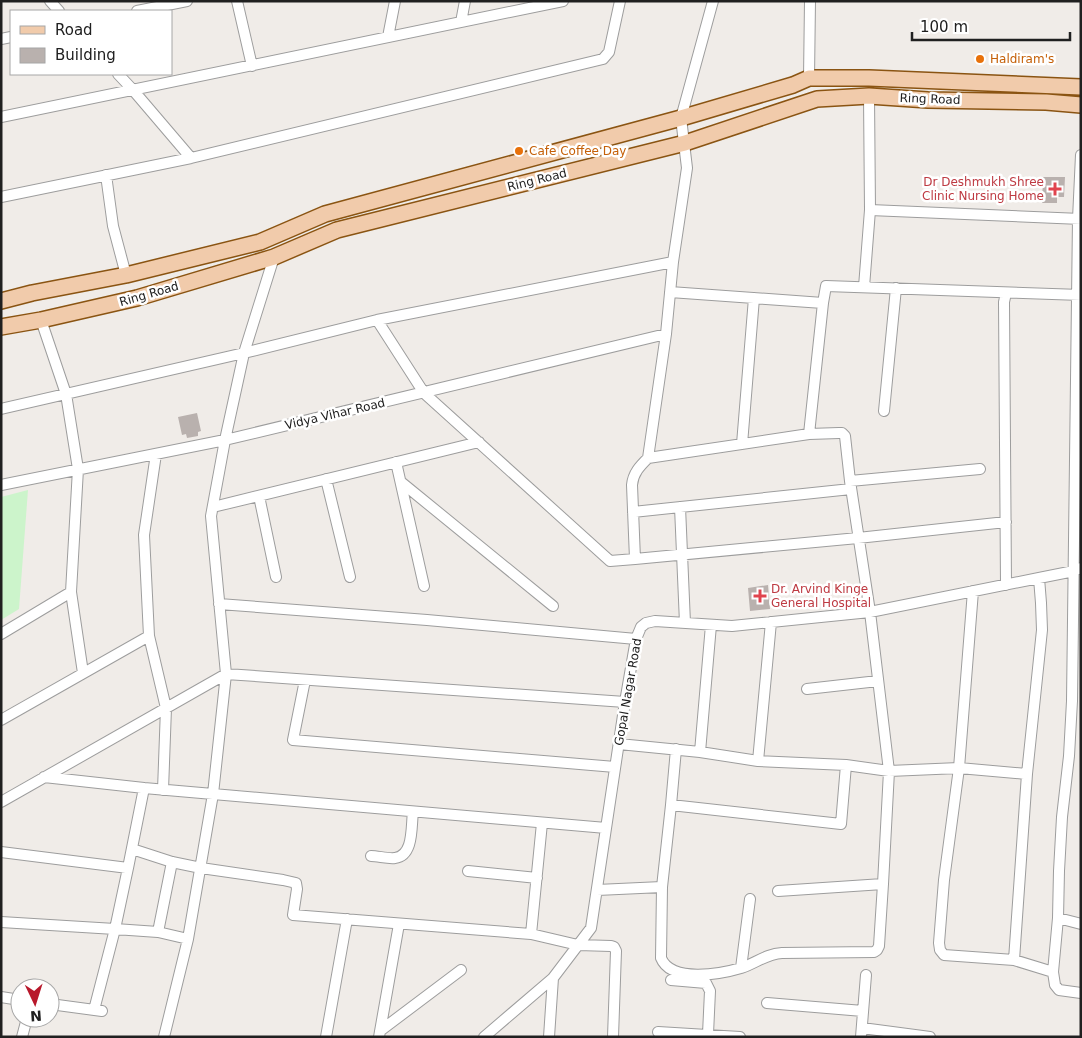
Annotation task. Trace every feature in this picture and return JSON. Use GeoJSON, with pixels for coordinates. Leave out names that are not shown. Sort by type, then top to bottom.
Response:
{"type":"FeatureCollection","features":[{"type":"Feature","properties":{"kind":"main road","name":"Ring Road"},"geometry":{"type":"LineString","coordinates":[[1,301],[260,242],[325,214],[681,118],[793,85],[809,78],[869,78],[1081,87]]}},
{"type":"Feature","properties":{"kind":"main road","name":"Ring Road"},"geometry":{"type":"LineString","coordinates":[[1,326],[41,320],[137,298],[274,257],[337,230],[685,143],[817,98],[870,96],[928,100],[1046,102],[1081,105]]}},
{"type":"Feature","properties":{"kind":"street"},"geometry":{"type":"LineString","coordinates":[[142,10],[187,1]]}},
{"type":"Feature","properties":{"kind":"street"},"geometry":{"type":"LineString","coordinates":[[236,1],[252,66]]}},
{"type":"Feature","properties":{"kind":"street"},"geometry":{"type":"LineString","coordinates":[[388,37],[395,1]]}},
{"type":"Feature","properties":{"kind":"street"},"geometry":{"type":"LineString","coordinates":[[460,22],[465,1]]}},
{"type":"Feature","properties":{"kind":"street"},"geometry":{"type":"LineString","coordinates":[[1,117],[252,66],[531,5],[563,1]]}},
{"type":"Feature","properties":{"kind":"street"},"geometry":{"type":"LineString","coordinates":[[1,197],[191,158],[603,59],[609,52],[620,1]]}},
{"type":"Feature","properties":{"kind":"street"},"geometry":{"type":"LineString","coordinates":[[648,458],[687,168],[681,118],[713,1]]}},
{"type":"Feature","properties":{"kind":"street"},"geometry":{"type":"LineString","coordinates":[[809,78],[810,1]]}},
{"type":"Feature","properties":{"kind":"street"},"geometry":{"type":"LineString","coordinates":[[119,75],[191,158]]}},
{"type":"Feature","properties":{"kind":"street"},"geometry":{"type":"LineString","coordinates":[[864,287],[870,210],[870,96]]}},
{"type":"Feature","properties":{"kind":"street"},"geometry":{"type":"LineString","coordinates":[[1081,155],[1077,570],[1070,756],[1062,817],[1058,918],[1053,972],[1055,984],[1059,990],[1081,993]]}},
{"type":"Feature","properties":{"kind":"street"},"geometry":{"type":"LineString","coordinates":[[106,175],[113,226],[126,274]]}},
{"type":"Feature","properties":{"kind":"street"},"geometry":{"type":"LineString","coordinates":[[870,210],[1079,219]]}},
{"type":"Feature","properties":{"kind":"street"},"geometry":{"type":"LineString","coordinates":[[164,1037],[188,939],[214,794],[226,674],[211,516],[244,353],[274,257]]}},
{"type":"Feature","properties":{"kind":"street"},"geometry":{"type":"LineString","coordinates":[[1,408],[244,353],[377,320],[673,262]]}},
{"type":"Feature","properties":{"kind":"street"},"geometry":{"type":"LineString","coordinates":[[809,434],[826,286],[1079,295]]}},
{"type":"Feature","properties":{"kind":"street"},"geometry":{"type":"LineString","coordinates":[[884,411],[896,288]]}},
{"type":"Feature","properties":{"kind":"street"},"geometry":{"type":"LineString","coordinates":[[670,292],[823,303]]}},
{"type":"Feature","properties":{"kind":"street"},"geometry":{"type":"LineString","coordinates":[[1006,292],[1004,302],[1006,585]]}},
{"type":"Feature","properties":{"kind":"street"},"geometry":{"type":"LineString","coordinates":[[742,444],[754,298]]}},
{"type":"Feature","properties":{"kind":"street"},"geometry":{"type":"LineString","coordinates":[[41,320],[66,394],[78,469],[71,592],[83,673]]}},
{"type":"Feature","properties":{"kind":"street"},"geometry":{"type":"LineString","coordinates":[[377,320],[424,393],[610,561],[1006,522]]}},
{"type":"Feature","properties":{"kind":"street","name":"Vidya Vihar Road"},"geometry":{"type":"LineString","coordinates":[[1,485],[225,440],[666,334]]}},
{"type":"Feature","properties":{"kind":"street"},"geometry":{"type":"LineString","coordinates":[[635,559],[633,478],[637,469],[648,458],[809,434],[842,433],[845,436],[850,485],[870,612],[888,771],[884,884],[879,946],[877,950],[874,952],[782,952],[771,954],[741,968],[719,973],[691,975],[667,968],[661,958],[662,887],[676,749]]}},
{"type":"Feature","properties":{"kind":"street"},"geometry":{"type":"LineString","coordinates":[[213,507],[479,442]]}},
{"type":"Feature","properties":{"kind":"street"},"geometry":{"type":"LineString","coordinates":[[156,454],[144,535],[149,636],[166,708],[163,790]]}},
{"type":"Feature","properties":{"kind":"street"},"geometry":{"type":"LineString","coordinates":[[396,462],[424,586]]}},
{"type":"Feature","properties":{"kind":"street"},"geometry":{"type":"LineString","coordinates":[[633,512],[980,469]]}},
{"type":"Feature","properties":{"kind":"street"},"geometry":{"type":"LineString","coordinates":[[326,479],[350,577]]}},
{"type":"Feature","properties":{"kind":"street"},"geometry":{"type":"LineString","coordinates":[[401,482],[553,606]]}},
{"type":"Feature","properties":{"kind":"street"},"geometry":{"type":"LineString","coordinates":[[259,496],[276,577]]}},
{"type":"Feature","properties":{"kind":"street"},"geometry":{"type":"LineString","coordinates":[[680,507],[685,623]]}},
{"type":"Feature","properties":{"kind":"street","name":"Gopal Nagar Road"},"geometry":{"type":"LineString","coordinates":[[484,1037],[553,978],[591,928],[618,744],[636,639],[641,627],[646,623],[655,621],[732,626],[870,612],[1077,570]]}},
{"type":"Feature","properties":{"kind":"street"},"geometry":{"type":"LineString","coordinates":[[1014,960],[1027,774],[1042,630],[1039,578]]}},
{"type":"Feature","properties":{"kind":"street"},"geometry":{"type":"LineString","coordinates":[[974,591],[959,768],[944,880],[940,950],[944,955],[1014,960],[1053,972]]}},
{"type":"Feature","properties":{"kind":"street"},"geometry":{"type":"LineString","coordinates":[[1,634],[71,592]]}},
{"type":"Feature","properties":{"kind":"street"},"geometry":{"type":"LineString","coordinates":[[219,604],[636,639]]}},
{"type":"Feature","properties":{"kind":"street"},"geometry":{"type":"LineString","coordinates":[[758,762],[771,622]]}},
{"type":"Feature","properties":{"kind":"street"},"geometry":{"type":"LineString","coordinates":[[700,752],[712,625]]}},
{"type":"Feature","properties":{"kind":"street"},"geometry":{"type":"LineString","coordinates":[[1,720],[149,636]]}},
{"type":"Feature","properties":{"kind":"street"},"geometry":{"type":"LineString","coordinates":[[1,802],[226,674],[625,702]]}},
{"type":"Feature","properties":{"kind":"street"},"geometry":{"type":"LineString","coordinates":[[305,680],[293,740],[615,767]]}},
{"type":"Feature","properties":{"kind":"street"},"geometry":{"type":"LineString","coordinates":[[807,689],[878,681]]}},
{"type":"Feature","properties":{"kind":"street"},"geometry":{"type":"LineString","coordinates":[[618,744],[700,752],[758,762],[846,765],[888,771],[959,768],[1027,774]]}},
{"type":"Feature","properties":{"kind":"street"},"geometry":{"type":"LineString","coordinates":[[671,805],[841,824],[846,765]]}},
{"type":"Feature","properties":{"kind":"street"},"geometry":{"type":"LineString","coordinates":[[44,777],[163,790],[606,828]]}},
{"type":"Feature","properties":{"kind":"street"},"geometry":{"type":"LineString","coordinates":[[60,1005],[98,1011],[144,788]]}},
{"type":"Feature","properties":{"kind":"street"},"geometry":{"type":"LineString","coordinates":[[370,856],[396,858],[404,854],[410,846],[413,812]]}},
{"type":"Feature","properties":{"kind":"street"},"geometry":{"type":"LineString","coordinates":[[531,934],[542,823]]}},
{"type":"Feature","properties":{"kind":"street"},"geometry":{"type":"LineString","coordinates":[[132,849],[172,862],[296,883],[294,915],[531,934],[578,945],[614,947],[616,950],[613,1037]]}},
{"type":"Feature","properties":{"kind":"street"},"geometry":{"type":"LineString","coordinates":[[1,852],[128,868]]}},
{"type":"Feature","properties":{"kind":"street"},"geometry":{"type":"LineString","coordinates":[[158,932],[172,862]]}},
{"type":"Feature","properties":{"kind":"street"},"geometry":{"type":"LineString","coordinates":[[468,871],[537,878]]}},
{"type":"Feature","properties":{"kind":"street"},"geometry":{"type":"LineString","coordinates":[[778,891],[884,884]]}},
{"type":"Feature","properties":{"kind":"street"},"geometry":{"type":"LineString","coordinates":[[597,890],[662,887]]}},
{"type":"Feature","properties":{"kind":"street"},"geometry":{"type":"LineString","coordinates":[[741,968],[750,899]]}},
{"type":"Feature","properties":{"kind":"street"},"geometry":{"type":"LineString","coordinates":[[1058,918],[1081,924]]}},
{"type":"Feature","properties":{"kind":"street"},"geometry":{"type":"LineString","coordinates":[[326,1037],[347,919]]}},
{"type":"Feature","properties":{"kind":"street"},"geometry":{"type":"LineString","coordinates":[[1,922],[158,932],[188,939]]}},
{"type":"Feature","properties":{"kind":"street"},"geometry":{"type":"LineString","coordinates":[[379,1034],[399,924]]}},
{"type":"Feature","properties":{"kind":"street"},"geometry":{"type":"LineString","coordinates":[[379,1034],[461,970]]}},
{"type":"Feature","properties":{"kind":"street"},"geometry":{"type":"LineString","coordinates":[[866,975],[862,1032],[930,1037]]}},
{"type":"Feature","properties":{"kind":"street"},"geometry":{"type":"LineString","coordinates":[[549,1037],[553,978]]}},
{"type":"Feature","properties":{"kind":"street"},"geometry":{"type":"LineString","coordinates":[[671,980],[706,983],[710,991],[708,1034]]}},
{"type":"Feature","properties":{"kind":"street"},"geometry":{"type":"LineString","coordinates":[[767,1003],[863,1011]]}},
{"type":"Feature","properties":{"kind":"street"},"geometry":{"type":"LineString","coordinates":[[658,1032],[740,1037]]}},
{"type":"Feature","properties":{"kind":"green space"},"geometry":{"type":"Polygon","coordinates":[[[28,490],[19,609],[1,620],[1,497],[28,490]]]}},
{"type":"Feature","properties":{"kind":"building"},"geometry":{"type":"Polygon","coordinates":[[[1043,177],[1065,177],[1064,197],[1057,197],[1057,203],[1042,203],[1043,177]]]}},
{"type":"Feature","properties":{"kind":"building"},"geometry":{"type":"Polygon","coordinates":[[[197,413],[201,431],[198,432],[198,436],[187,438],[186,434],[182,435],[178,417],[197,413]]]}},
{"type":"Feature","properties":{"kind":"building"},"geometry":{"type":"Polygon","coordinates":[[[768,585],[770,609],[750,611],[748,588],[768,585]]]}},
{"type":"Feature","properties":{"kind":"place","name":"Haldiram's"},"geometry":{"type":"Point","coordinates":[980,59]}},
{"type":"Feature","properties":{"kind":"place","name":"Cafe Coffee Day"},"geometry":{"type":"Point","coordinates":[519,151]}},
{"type":"Feature","properties":{"kind":"place","name":"Dr Deshmukh Shree Clinic Nursing Home"},"geometry":{"type":"Point","coordinates":[1055,189]}},
{"type":"Feature","properties":{"kind":"place","name":"Dr. Arvind Kinge General Hospital"},"geometry":{"type":"Point","coordinates":[760,596]}}]}
